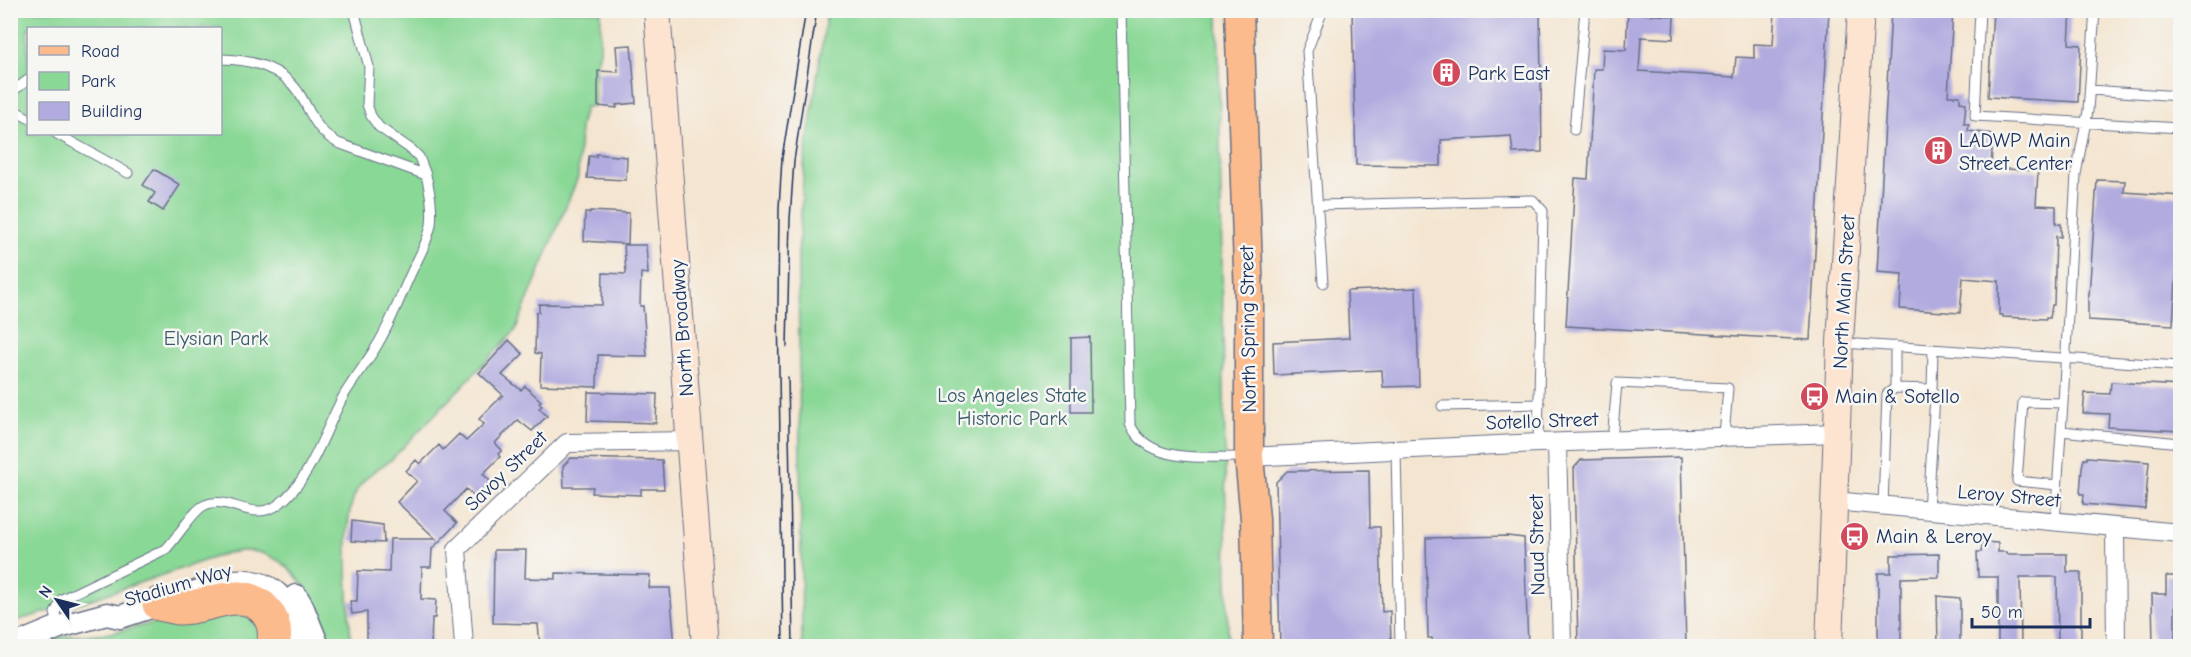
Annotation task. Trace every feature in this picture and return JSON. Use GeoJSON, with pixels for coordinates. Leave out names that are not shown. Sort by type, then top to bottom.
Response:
{"type":"FeatureCollection","features":[{"type":"Feature","properties":{"kind":"highway"},"geometry":{"type":"LineString","coordinates":[[159,604],[178,608],[234,597],[250,600],[262,607],[273,620],[275,633],[273,646]]}},
{"type":"Feature","properties":{"kind":"main road","name":"North Broadway"},"geometry":{"type":"LineString","coordinates":[[657,10],[705,646]]}},
{"type":"Feature","properties":{"kind":"main road","name":"North Spring Street"},"geometry":{"type":"LineString","coordinates":[[1239,10],[1249,298],[1249,457],[1255,518],[1258,646]]}},
{"type":"Feature","properties":{"kind":"main road","name":"North Main Street"},"geometry":{"type":"LineString","coordinates":[[1829,646],[1840,342],[1861,10]]}},
{"type":"Feature","properties":{"kind":"street","name":"Sotello Street"},"geometry":{"type":"LineString","coordinates":[[1249,457],[1538,443],[1837,433]]}},
{"type":"Feature","properties":{"kind":"street","name":"Savoy Street"},"geometry":{"type":"LineString","coordinates":[[464,646],[457,549],[567,443],[691,441]]}},
{"type":"Feature","properties":{"kind":"street","name":"Naud Street"},"geometry":{"type":"LineString","coordinates":[[1557,443],[1562,646]]}},
{"type":"Feature","properties":{"kind":"street","name":"Leroy Street"},"geometry":{"type":"LineString","coordinates":[[1834,501],[2115,528],[2181,532]]}},
{"type":"Feature","properties":{"kind":"street"},"geometry":{"type":"LineString","coordinates":[[2115,528],[2116,646]]}},
{"type":"Feature","properties":{"kind":"street","name":"Stadium Way"},"geometry":{"type":"LineString","coordinates":[[107,614],[116,604],[217,571],[251,567],[272,573],[290,587],[303,606],[318,646]]}},
{"type":"Feature","properties":{"kind":"street","name":"Stadium Way"},"geometry":{"type":"LineString","coordinates":[[13,646],[59,627],[107,614],[120,617],[227,582],[244,580],[260,583],[278,595],[289,609],[294,627],[293,646]]}},
{"type":"Feature","properties":{"kind":"lane"},"geometry":{"type":"LineString","coordinates":[[59,627],[55,613],[62,599],[166,549],[178,537],[197,510],[207,504],[220,502],[247,511],[270,510],[281,503],[303,476],[344,394],[383,335],[425,243],[430,225],[432,201],[419,157],[379,127],[371,116],[367,104],[369,68],[354,10]]}},
{"type":"Feature","properties":{"kind":"lane"},"geometry":{"type":"LineString","coordinates":[[1121,10],[1130,424],[1141,441],[1166,454],[1249,457]]}},
{"type":"Feature","properties":{"kind":"lane"},"geometry":{"type":"LineString","coordinates":[[1323,10],[1307,51],[1323,283]]}},
{"type":"Feature","properties":{"kind":"lane"},"geometry":{"type":"LineString","coordinates":[[1574,130],[1585,10]]}},
{"type":"Feature","properties":{"kind":"lane"},"geometry":{"type":"LineString","coordinates":[[1980,10],[1975,116],[2181,128]]}},
{"type":"Feature","properties":{"kind":"lane"},"geometry":{"type":"LineString","coordinates":[[2055,522],[2076,174],[2090,90],[2095,10]]}},
{"type":"Feature","properties":{"kind":"lane"},"geometry":{"type":"LineString","coordinates":[[222,59],[243,60],[267,67],[284,77],[297,91],[317,127],[325,136],[338,143],[426,175]]}},
{"type":"Feature","properties":{"kind":"lane"},"geometry":{"type":"LineString","coordinates":[[10,93],[27,81]]}},
{"type":"Feature","properties":{"kind":"lane"},"geometry":{"type":"LineString","coordinates":[[2090,90],[2181,96]]}},
{"type":"Feature","properties":{"kind":"lane"},"geometry":{"type":"LineString","coordinates":[[10,105],[27,117]]}},
{"type":"Feature","properties":{"kind":"lane"},"geometry":{"type":"LineString","coordinates":[[59,135],[128,173]]}},
{"type":"Feature","properties":{"kind":"lane"},"geometry":{"type":"LineString","coordinates":[[1318,205],[1533,200],[1544,211],[1538,443]]}},
{"type":"Feature","properties":{"kind":"lane"},"geometry":{"type":"LineString","coordinates":[[1840,342],[2181,366]]}},
{"type":"Feature","properties":{"kind":"lane"},"geometry":{"type":"LineString","coordinates":[[1895,346],[1895,388]]}},
{"type":"Feature","properties":{"kind":"lane"},"geometry":{"type":"LineString","coordinates":[[1928,511],[1933,349]]}},
{"type":"Feature","properties":{"kind":"lane"},"geometry":{"type":"LineString","coordinates":[[1612,441],[1617,383],[1728,388],[1724,437]]}},
{"type":"Feature","properties":{"kind":"lane"},"geometry":{"type":"LineString","coordinates":[[1883,506],[1887,394],[1895,388],[1933,392]]}},
{"type":"Feature","properties":{"kind":"lane"},"geometry":{"type":"LineString","coordinates":[[2057,485],[2017,481],[2022,402],[2063,403]]}},
{"type":"Feature","properties":{"kind":"lane"},"geometry":{"type":"LineString","coordinates":[[1442,406],[1540,404]]}},
{"type":"Feature","properties":{"kind":"lane"},"geometry":{"type":"LineString","coordinates":[[2061,431],[2181,443]]}},
{"type":"Feature","properties":{"kind":"lane"},"geometry":{"type":"LineString","coordinates":[[1396,449],[1400,646]]}},
{"type":"Feature","properties":{"kind":"green space","name":"Elysian Park"},"geometry":{"type":"Polygon","coordinates":[[[11,11],[601,11],[600,51],[595,71],[594,106],[585,107],[580,127],[578,177],[515,331],[391,460],[368,476],[357,490],[348,522],[347,543],[351,646],[332,646],[306,590],[287,567],[270,556],[251,551],[227,553],[83,602],[15,621],[11,615],[11,11]]]}},
{"type":"Feature","properties":{"kind":"green space","name":"Los Angeles State Historic Park"},"geometry":{"type":"Polygon","coordinates":[[[827,11],[1218,11],[1228,646],[802,646],[798,256],[804,165],[827,11]]]}},
{"type":"Feature","properties":{"kind":"green space"},"geometry":{"type":"Polygon","coordinates":[[[245,606],[263,638],[257,646],[40,646],[59,637],[110,633],[199,613],[245,606]]]}},
{"type":"Feature","properties":{"kind":"building","name":"Park East"},"geometry":{"type":"Polygon","coordinates":[[[1352,10],[1540,10],[1542,152],[1513,153],[1511,136],[1441,140],[1441,166],[1356,165],[1352,10]]]}},
{"type":"Feature","properties":{"kind":"building"},"geometry":{"type":"Polygon","coordinates":[[[1628,10],[1643,10],[1642,14],[1674,16],[1673,39],[1641,37],[1639,71],[1734,77],[1736,57],[1754,58],[1754,44],[1773,45],[1775,10],[1829,10],[1810,340],[1566,326],[1575,178],[1588,179],[1594,69],[1602,69],[1603,49],[1626,50],[1628,10]]]}},
{"type":"Feature","properties":{"kind":"building","name":"LADWP Main Street Center"},"geometry":{"type":"Polygon","coordinates":[[[1891,10],[1953,10],[1948,96],[1960,96],[1960,102],[1966,103],[1964,124],[1969,124],[1968,131],[1993,134],[1991,168],[2038,171],[2036,205],[2056,206],[2056,224],[2061,224],[2061,237],[2056,236],[2054,305],[2052,305],[2050,318],[2003,317],[1999,315],[1999,281],[1963,278],[1960,313],[1900,309],[1902,274],[1877,272],[1891,10]]]}},
{"type":"Feature","properties":{"kind":"building"},"geometry":{"type":"Polygon","coordinates":[[[1993,10],[2071,10],[2069,44],[2081,45],[2078,102],[1988,97],[1993,10]]]}},
{"type":"Feature","properties":{"kind":"building"},"geometry":{"type":"Polygon","coordinates":[[[631,45],[636,103],[616,105],[617,108],[598,106],[598,71],[618,72],[616,46],[631,45]]]}},
{"type":"Feature","properties":{"kind":"building"},"geometry":{"type":"Polygon","coordinates":[[[596,154],[627,157],[626,180],[587,178],[589,156],[596,157],[596,154]]]}},
{"type":"Feature","properties":{"kind":"building"},"geometry":{"type":"Polygon","coordinates":[[[154,169],[180,185],[163,211],[149,202],[155,193],[143,185],[154,169]]]}},
{"type":"Feature","properties":{"kind":"building"},"geometry":{"type":"Polygon","coordinates":[[[2097,180],[2125,181],[2124,192],[2181,196],[2181,236],[2179,235],[2173,325],[2088,320],[2097,180]]]}},
{"type":"Feature","properties":{"kind":"building"},"geometry":{"type":"Polygon","coordinates":[[[590,211],[629,213],[628,244],[584,241],[585,213],[590,213],[590,211]]]}},
{"type":"Feature","properties":{"kind":"building"},"geometry":{"type":"Polygon","coordinates":[[[624,245],[646,245],[648,274],[641,273],[640,306],[643,306],[647,356],[598,355],[597,387],[540,385],[541,354],[535,353],[536,312],[539,312],[539,304],[602,305],[603,273],[626,274],[624,245]]]}},
{"type":"Feature","properties":{"kind":"building"},"geometry":{"type":"Polygon","coordinates":[[[1416,288],[1419,386],[1383,387],[1382,370],[1274,375],[1273,342],[1349,338],[1347,291],[1416,288]]]}},
{"type":"Feature","properties":{"kind":"building"},"geometry":{"type":"Polygon","coordinates":[[[1090,337],[1091,412],[1071,412],[1071,338],[1090,337]]]}},
{"type":"Feature","properties":{"kind":"building"},"geometry":{"type":"Polygon","coordinates":[[[509,340],[523,354],[502,375],[521,390],[525,386],[541,401],[539,403],[542,406],[539,408],[547,416],[532,431],[518,420],[495,443],[502,450],[498,454],[500,457],[483,474],[492,483],[490,485],[492,487],[479,501],[466,489],[445,511],[457,523],[432,549],[431,567],[422,567],[421,599],[436,600],[435,618],[432,618],[431,646],[367,646],[367,612],[352,614],[350,601],[357,601],[358,571],[389,572],[390,539],[436,539],[397,502],[417,481],[406,471],[416,460],[420,464],[439,445],[443,450],[459,434],[466,441],[484,424],[479,419],[503,395],[479,373],[509,340]]]}},
{"type":"Feature","properties":{"kind":"building"},"geometry":{"type":"Polygon","coordinates":[[[2111,382],[2181,386],[2181,431],[2108,427],[2109,414],[2083,413],[2085,393],[2110,394],[2111,382]]]}},
{"type":"Feature","properties":{"kind":"building"},"geometry":{"type":"Polygon","coordinates":[[[588,392],[657,394],[656,423],[587,421],[588,392]]]}},
{"type":"Feature","properties":{"kind":"building"},"geometry":{"type":"Polygon","coordinates":[[[1681,457],[1686,646],[1578,646],[1574,468],[1581,460],[1681,457]]]}},
{"type":"Feature","properties":{"kind":"building"},"geometry":{"type":"Polygon","coordinates":[[[2087,457],[2149,462],[2145,509],[2083,504],[2084,494],[2080,494],[2082,467],[2087,457]]]}},
{"type":"Feature","properties":{"kind":"building"},"geometry":{"type":"Polygon","coordinates":[[[571,458],[662,460],[664,489],[641,489],[641,495],[592,493],[593,487],[564,487],[563,466],[571,458]]]}},
{"type":"Feature","properties":{"kind":"building"},"geometry":{"type":"Polygon","coordinates":[[[1369,470],[1370,527],[1380,527],[1382,612],[1390,611],[1391,646],[1280,646],[1276,482],[1287,471],[1369,470]]]}},
{"type":"Feature","properties":{"kind":"building"},"geometry":{"type":"Polygon","coordinates":[[[352,521],[383,525],[384,543],[351,541],[352,521]]]}},
{"type":"Feature","properties":{"kind":"building"},"geometry":{"type":"Polygon","coordinates":[[[1507,536],[1524,538],[1528,646],[1433,646],[1432,638],[1428,638],[1426,538],[1507,536]]]}},
{"type":"Feature","properties":{"kind":"building"},"geometry":{"type":"Polygon","coordinates":[[[1983,542],[1998,543],[1998,552],[2006,552],[2006,554],[2067,554],[2067,572],[2081,572],[2081,646],[2058,646],[2057,577],[2020,577],[2021,646],[1998,646],[1998,577],[1978,577],[1977,552],[1981,552],[1983,542]]]}},
{"type":"Feature","properties":{"kind":"building"},"geometry":{"type":"Polygon","coordinates":[[[494,550],[526,550],[525,578],[556,579],[556,573],[650,575],[649,588],[670,588],[675,646],[540,646],[538,624],[493,623],[494,550]]]}},
{"type":"Feature","properties":{"kind":"building"},"geometry":{"type":"Polygon","coordinates":[[[1939,554],[1939,577],[1901,578],[1901,646],[1878,646],[1878,573],[1891,573],[1891,555],[1939,554]]]}},
{"type":"Feature","properties":{"kind":"building"},"geometry":{"type":"Polygon","coordinates":[[[2166,576],[2181,576],[2181,599],[2175,599],[2175,646],[2153,646],[2152,594],[2166,594],[2166,576]]]}},
{"type":"Feature","properties":{"kind":"building"},"geometry":{"type":"Polygon","coordinates":[[[1937,596],[1960,598],[1960,646],[1938,646],[1937,596]]]}},
{"type":"Feature","properties":{"kind":"tram line"},"geometry":{"type":"LineString","coordinates":[[783,646],[778,304],[779,208],[782,158],[806,10]]}},
{"type":"Feature","properties":{"kind":"tram line"},"geometry":{"type":"LineString","coordinates":[[787,347],[790,219],[794,161],[817,10]]}},
{"type":"Feature","properties":{"kind":"tram line"},"geometry":{"type":"LineString","coordinates":[[788,377],[793,646]]}},
{"type":"Feature","properties":{"kind":"place","name":"Park East"},"geometry":{"type":"Point","coordinates":[1447,73]}},
{"type":"Feature","properties":{"kind":"place","name":"LADWP Main Street Center"},"geometry":{"type":"Point","coordinates":[1938,151]}},
{"type":"Feature","properties":{"kind":"place","name":"Main & Sotello"},"geometry":{"type":"Point","coordinates":[1814,396]}},
{"type":"Feature","properties":{"kind":"place","name":"Main & Leroy"},"geometry":{"type":"Point","coordinates":[1855,536]}}]}
